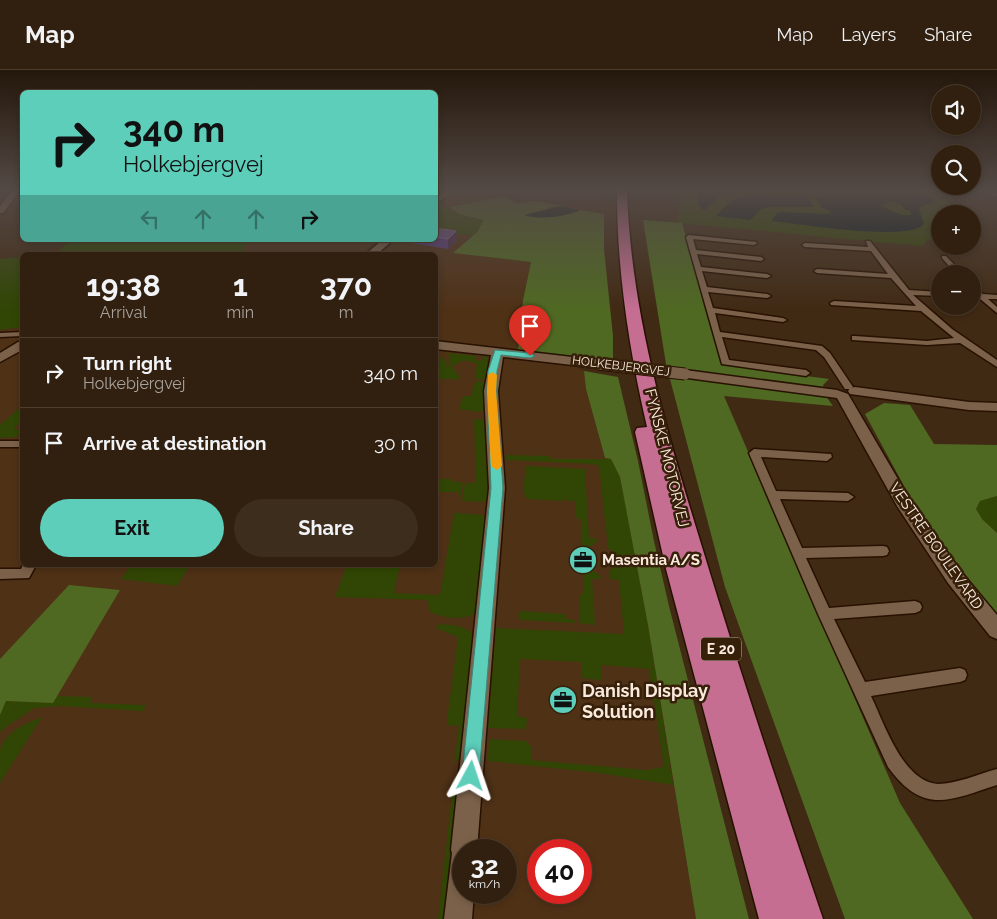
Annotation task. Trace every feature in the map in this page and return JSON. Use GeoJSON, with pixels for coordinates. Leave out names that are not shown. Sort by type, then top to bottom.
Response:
{"type":"FeatureCollection","features":[{"type":"Feature","properties":{"kind":"highway","name":"FYNSKE MOTORVEJ"},"geometry":{"type":"LineString","coordinates":[[614,231],[617,275],[625,333],[644,432],[678,569],[777,919]]}},
{"type":"Feature","properties":{"kind":"highway","name":"FYNSKE MOTORVEJ"},"geometry":{"type":"LineString","coordinates":[[624,231],[626,269],[637,334],[655,416],[696,569],[805,919]]}},
{"type":"Feature","properties":{"kind":"street"},"geometry":{"type":"LineString","coordinates":[[754,243],[689,236],[725,362],[806,373]]}},
{"type":"Feature","properties":{"kind":"street"},"geometry":{"type":"LineString","coordinates":[[374,252],[386,242]]}},
{"type":"Feature","properties":{"kind":"street"},"geometry":{"type":"LineString","coordinates":[[805,245],[870,245],[906,292],[923,309],[961,340],[997,364]]}},
{"type":"Feature","properties":{"kind":"street"},"geometry":{"type":"LineString","coordinates":[[693,252],[762,259]]}},
{"type":"Feature","properties":{"kind":"street"},"geometry":{"type":"LineString","coordinates":[[944,257],[952,265]]}},
{"type":"Feature","properties":{"kind":"street"},"geometry":{"type":"LineString","coordinates":[[699,269],[767,276]]}},
{"type":"Feature","properties":{"kind":"street"},"geometry":{"type":"LineString","coordinates":[[817,271],[893,276]]}},
{"type":"Feature","properties":{"kind":"street"},"geometry":{"type":"LineString","coordinates":[[705,289],[767,296]]}},
{"type":"Feature","properties":{"kind":"street"},"geometry":{"type":"LineString","coordinates":[[906,292],[931,293]]}},
{"type":"Feature","properties":{"kind":"street"},"geometry":{"type":"LineString","coordinates":[[981,296],[997,297]]}},
{"type":"Feature","properties":{"kind":"street"},"geometry":{"type":"LineString","coordinates":[[981,299],[997,310]]}},
{"type":"Feature","properties":{"kind":"street"},"geometry":{"type":"LineString","coordinates":[[834,303],[923,309]]}},
{"type":"Feature","properties":{"kind":"street"},"geometry":{"type":"LineString","coordinates":[[711,310],[783,320]]}},
{"type":"Feature","properties":{"kind":"street"},"geometry":{"type":"LineString","coordinates":[[0,335],[20,334]]}},
{"type":"Feature","properties":{"kind":"street"},"geometry":{"type":"LineString","coordinates":[[718,334],[810,346],[824,351],[846,392]]}},
{"type":"Feature","properties":{"kind":"street"},"geometry":{"type":"LineString","coordinates":[[855,338],[934,343],[961,340]]}},
{"type":"Feature","properties":{"kind":"street","name":"HOLKEBJERGVEJ"},"geometry":{"type":"LineString","coordinates":[[438,345],[846,392],[997,407]]}},
{"type":"Feature","properties":{"kind":"street"},"geometry":{"type":"LineString","coordinates":[[0,358],[20,346]]}},
{"type":"Feature","properties":{"kind":"street"},"geometry":{"type":"LineString","coordinates":[[465,839],[497,488],[492,391],[493,371],[498,352]]}},
{"type":"Feature","properties":{"kind":"street","name":"VESTRE BOULEVARD"},"geometry":{"type":"LineString","coordinates":[[846,392],[864,433],[886,475],[955,578],[997,630]]}},
{"type":"Feature","properties":{"kind":"street"},"geometry":{"type":"LineString","coordinates":[[0,444],[20,444]]}},
{"type":"Feature","properties":{"kind":"street"},"geometry":{"type":"LineString","coordinates":[[827,457],[754,453],[825,614],[894,761],[904,777],[916,787],[927,792],[941,794],[997,777]]}},
{"type":"Feature","properties":{"kind":"street"},"geometry":{"type":"LineString","coordinates":[[773,495],[848,497]]}},
{"type":"Feature","properties":{"kind":"street"},"geometry":{"type":"LineString","coordinates":[[798,553],[883,551]]}},
{"type":"Feature","properties":{"kind":"street"},"geometry":{"type":"LineString","coordinates":[[0,574],[24,574],[29,567]]}},
{"type":"Feature","properties":{"kind":"street"},"geometry":{"type":"LineString","coordinates":[[825,614],[915,607]]}},
{"type":"Feature","properties":{"kind":"street"},"geometry":{"type":"LineString","coordinates":[[861,690],[960,675]]}},
{"type":"Feature","properties":{"kind":"street"},"geometry":{"type":"LineString","coordinates":[[458,919],[459,904]]}},
{"type":"Feature","properties":{"kind":"shaded area"},"geometry":{"type":"Polygon","coordinates":[[[439,231],[471,236],[454,253],[531,262],[523,300],[517,353],[573,365],[584,371],[586,389],[605,458],[611,459],[620,476],[648,625],[696,919],[0,919],[0,330],[20,327],[20,567],[438,567],[438,252],[383,252],[395,242],[438,242],[439,231]]]}},
{"type":"Feature","properties":{"kind":"shaded area"},"geometry":{"type":"Polygon","coordinates":[[[860,231],[906,231],[898,232],[860,231]]]}},
{"type":"Feature","properties":{"kind":"shaded area"},"geometry":{"type":"Polygon","coordinates":[[[246,242],[376,242],[364,252],[243,252],[246,242]]]}},
{"type":"Feature","properties":{"kind":"green space"},"geometry":{"type":"Polygon","coordinates":[[[439,231],[477,231],[473,236],[439,231]]]}},
{"type":"Feature","properties":{"kind":"green space"},"geometry":{"type":"Polygon","coordinates":[[[604,231],[604,249],[613,336],[613,358],[600,359],[518,350],[523,300],[531,262],[453,253],[477,232],[604,231]]]}},
{"type":"Feature","properties":{"kind":"green space"},"geometry":{"type":"Polygon","coordinates":[[[645,231],[684,231],[722,365],[829,379],[823,385],[825,395],[833,406],[724,396],[900,803],[973,919],[845,919],[725,587],[666,364],[645,231]]]}},
{"type":"Feature","properties":{"kind":"green space"},"geometry":{"type":"Polygon","coordinates":[[[759,231],[931,231],[931,239],[922,246],[759,231]]]}},
{"type":"Feature","properties":{"kind":"green space"},"geometry":{"type":"Polygon","coordinates":[[[68,242],[246,242],[243,252],[58,252],[68,242]]]}},
{"type":"Feature","properties":{"kind":"green space"},"geometry":{"type":"Polygon","coordinates":[[[20,257],[20,327],[0,330],[0,259],[20,257]]]}},
{"type":"Feature","properties":{"kind":"green space"},"geometry":{"type":"Polygon","coordinates":[[[445,353],[477,356],[475,360],[480,361],[484,359],[480,356],[488,357],[486,380],[475,379],[477,364],[464,361],[455,364],[453,367],[449,362],[450,356],[445,353]]]}},
{"type":"Feature","properties":{"kind":"green space"},"geometry":{"type":"Polygon","coordinates":[[[438,356],[442,357],[447,363],[446,367],[449,364],[460,377],[459,379],[438,379],[441,359],[438,358],[438,356]]]}},
{"type":"Feature","properties":{"kind":"green space"},"geometry":{"type":"Polygon","coordinates":[[[584,371],[618,377],[669,606],[749,919],[696,919],[648,625],[620,477],[611,459],[605,458],[586,389],[584,371]]]}},
{"type":"Feature","properties":{"kind":"green space"},"geometry":{"type":"Polygon","coordinates":[[[475,381],[486,382],[485,410],[479,412],[459,409],[463,396],[471,396],[475,381]]]}},
{"type":"Feature","properties":{"kind":"green space"},"geometry":{"type":"Polygon","coordinates":[[[884,403],[910,405],[934,444],[997,445],[997,496],[980,501],[976,509],[982,519],[997,533],[997,617],[917,510],[865,414],[884,403]]]}},
{"type":"Feature","properties":{"kind":"green space"},"geometry":{"type":"Polygon","coordinates":[[[20,408],[20,423],[14,428],[20,432],[16,437],[0,438],[0,425],[20,408]]]}},
{"type":"Feature","properties":{"kind":"green space"},"geometry":{"type":"Polygon","coordinates":[[[474,420],[487,420],[491,483],[489,498],[483,502],[462,501],[465,483],[476,483],[474,420]]]}},
{"type":"Feature","properties":{"kind":"green space"},"geometry":{"type":"Polygon","coordinates":[[[506,455],[549,456],[552,459],[611,459],[620,477],[648,625],[673,785],[600,773],[488,761],[489,739],[526,741],[531,746],[531,760],[646,770],[664,767],[649,669],[602,665],[601,680],[582,678],[581,662],[520,659],[517,716],[527,718],[526,729],[488,728],[496,628],[624,634],[619,580],[610,579],[609,571],[617,564],[616,554],[608,548],[599,466],[593,464],[506,460],[506,455]]]}},
{"type":"Feature","properties":{"kind":"green space"},"geometry":{"type":"Polygon","coordinates":[[[526,466],[585,469],[589,538],[598,539],[597,541],[586,550],[582,549],[581,520],[576,517],[575,501],[567,501],[565,497],[563,501],[527,499],[523,492],[526,466]]]}},
{"type":"Feature","properties":{"kind":"green space"},"geometry":{"type":"Polygon","coordinates":[[[438,479],[451,479],[452,481],[463,483],[460,500],[458,492],[438,492],[438,479]]]}},
{"type":"Feature","properties":{"kind":"green space"},"geometry":{"type":"Polygon","coordinates":[[[997,496],[997,533],[982,519],[976,509],[980,501],[997,496]]]}},
{"type":"Feature","properties":{"kind":"green space"},"geometry":{"type":"Polygon","coordinates":[[[454,513],[484,515],[487,519],[478,612],[473,615],[454,618],[434,614],[429,611],[428,600],[335,597],[346,567],[400,567],[394,593],[440,595],[454,513]]]}},
{"type":"Feature","properties":{"kind":"green space"},"geometry":{"type":"Polygon","coordinates":[[[583,566],[587,566],[600,576],[601,579],[592,579],[595,625],[579,623],[579,596],[584,592],[583,566]]]}},
{"type":"Feature","properties":{"kind":"green space"},"geometry":{"type":"Polygon","coordinates":[[[130,567],[189,567],[177,586],[121,579],[130,567]]]}},
{"type":"Feature","properties":{"kind":"green space"},"geometry":{"type":"Polygon","coordinates":[[[69,585],[120,590],[53,703],[6,701],[0,715],[0,659],[69,585]]]}},
{"type":"Feature","properties":{"kind":"green space"},"geometry":{"type":"Polygon","coordinates":[[[522,611],[565,614],[565,618],[576,621],[576,623],[520,620],[518,614],[522,611]]]}},
{"type":"Feature","properties":{"kind":"green space"},"geometry":{"type":"Polygon","coordinates":[[[439,624],[462,627],[474,635],[462,756],[454,763],[459,726],[447,725],[447,721],[458,637],[436,628],[439,624]]]}},
{"type":"Feature","properties":{"kind":"green space"},"geometry":{"type":"Polygon","coordinates":[[[57,696],[92,697],[90,703],[146,705],[143,711],[60,706],[34,708],[0,733],[0,715],[5,701],[53,703],[57,696]]]}},
{"type":"Feature","properties":{"kind":"green space"},"geometry":{"type":"Polygon","coordinates":[[[42,717],[0,783],[0,751],[2,745],[17,729],[42,717]]]}},
{"type":"Feature","properties":{"kind":"green space"},"geometry":{"type":"Polygon","coordinates":[[[453,786],[459,795],[455,839],[452,839],[452,874],[448,919],[438,919],[453,786]]]}},
{"type":"Feature","properties":{"kind":"building"},"geometry":{"type":"Polygon","coordinates":[[[438,231],[456,231],[448,239],[438,237],[438,231]]]}},
{"type":"Feature","properties":{"kind":"slow traffic"},"geometry":{"type":"LineString","coordinates":[[492,375],[497,466]]}},
{"type":"Feature","properties":{"kind":"place","name":"Masentia A/S"},"geometry":{"type":"Point","coordinates":[583,560]}},
{"type":"Feature","properties":{"kind":"place","name":"Danish Display Solution"},"geometry":{"type":"Point","coordinates":[563,700]}},
{"type":"Feature","properties":{"kind":"route"},"geometry":{"type":"LineString","coordinates":[[471,776],[497,488],[492,391],[493,371],[498,352],[530,356]]}}]}
